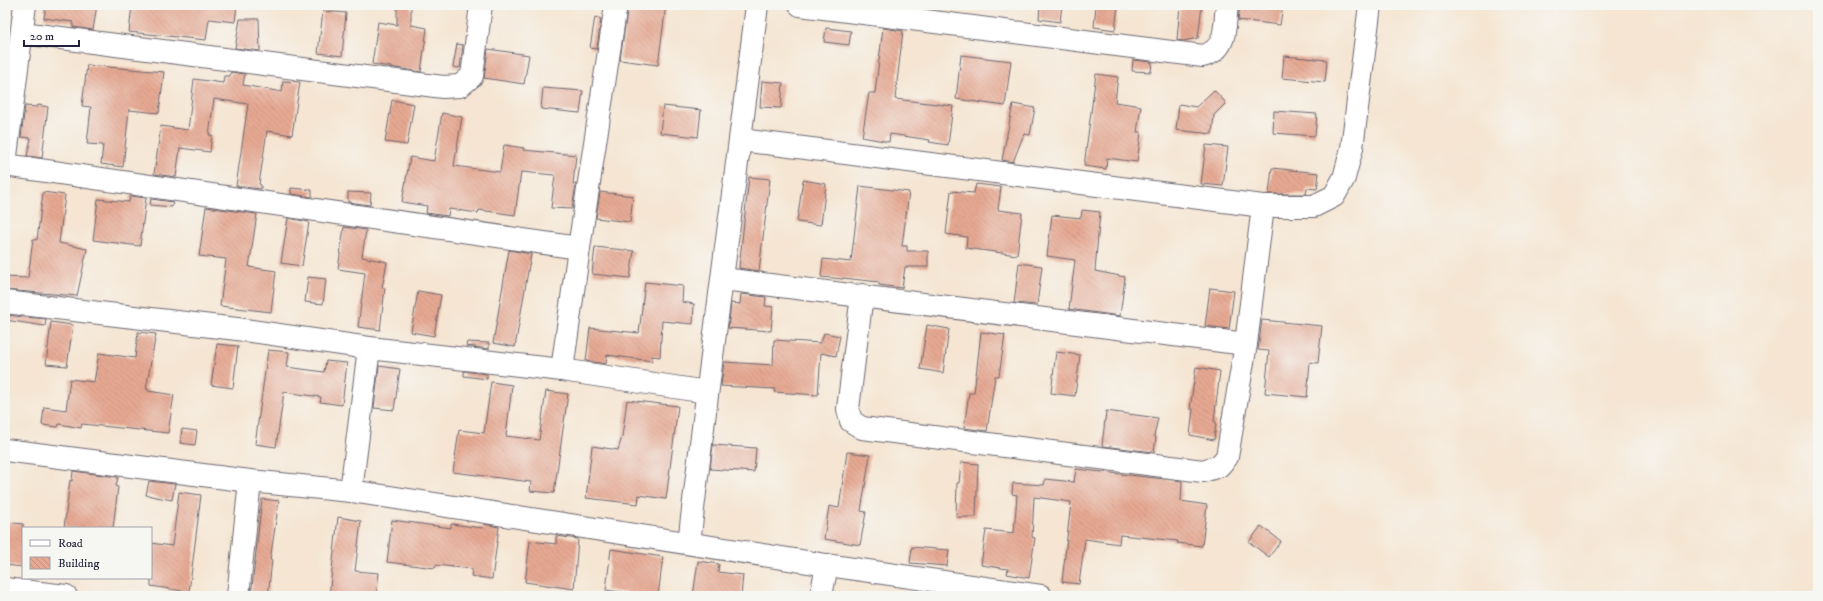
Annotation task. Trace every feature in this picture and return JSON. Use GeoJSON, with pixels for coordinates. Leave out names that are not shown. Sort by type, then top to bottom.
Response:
{"type":"FeatureCollection","features":[{"type":"Feature","properties":{"kind":"street"},"geometry":{"type":"LineString","coordinates":[[25,5],[5,164],[579,248]]}},
{"type":"Feature","properties":{"kind":"street"},"geometry":{"type":"LineString","coordinates":[[22,33],[443,87],[460,86],[472,76],[481,5]]}},
{"type":"Feature","properties":{"kind":"street"},"geometry":{"type":"LineString","coordinates":[[562,370],[616,5]]}},
{"type":"Feature","properties":{"kind":"street"},"geometry":{"type":"LineString","coordinates":[[689,543],[757,5]]}},
{"type":"Feature","properties":{"kind":"street"},"geometry":{"type":"LineString","coordinates":[[800,5],[896,11],[1203,56],[1214,53],[1221,45],[1228,5]]}},
{"type":"Feature","properties":{"kind":"street"},"geometry":{"type":"LineString","coordinates":[[741,140],[1263,206],[1314,206],[1334,196],[1344,178],[1352,148],[1370,5]]}},
{"type":"Feature","properties":{"kind":"street"},"geometry":{"type":"LineString","coordinates":[[862,295],[848,409],[851,422],[862,428],[1203,471],[1219,466],[1227,457],[1246,344],[1263,206]]}},
{"type":"Feature","properties":{"kind":"street"},"geometry":{"type":"LineString","coordinates":[[723,279],[862,295],[1246,344]]}},
{"type":"Feature","properties":{"kind":"street"},"geometry":{"type":"LineString","coordinates":[[5,302],[237,329],[369,348],[562,370],[707,392]]}},
{"type":"Feature","properties":{"kind":"street"},"geometry":{"type":"LineString","coordinates":[[351,491],[369,348]]}},
{"type":"Feature","properties":{"kind":"street"},"geometry":{"type":"LineString","coordinates":[[5,450],[250,481],[351,491],[827,565],[1041,596]]}},
{"type":"Feature","properties":{"kind":"street"},"geometry":{"type":"LineString","coordinates":[[238,596],[250,481]]}},
{"type":"Feature","properties":{"kind":"street"},"geometry":{"type":"LineString","coordinates":[[821,596],[827,565]]}},
{"type":"Feature","properties":{"kind":"street"},"geometry":{"type":"LineString","coordinates":[[5,589],[66,596]]}},
{"type":"Feature","properties":{"kind":"building"},"geometry":{"type":"Polygon","coordinates":[[[46,5],[97,5],[93,30],[73,27],[73,22],[44,18],[46,5]]]}},
{"type":"Feature","properties":{"kind":"building"},"geometry":{"type":"Polygon","coordinates":[[[132,5],[237,5],[235,22],[209,19],[206,40],[129,32],[132,5]]]}},
{"type":"Feature","properties":{"kind":"building"},"geometry":{"type":"Polygon","coordinates":[[[397,5],[411,5],[411,25],[427,28],[421,72],[372,64],[378,22],[397,25],[397,5]]]}},
{"type":"Feature","properties":{"kind":"building"},"geometry":{"type":"Polygon","coordinates":[[[628,5],[666,5],[658,65],[620,60],[628,5]]]}},
{"type":"Feature","properties":{"kind":"building"},"geometry":{"type":"Polygon","coordinates":[[[1040,5],[1062,5],[1060,22],[1039,19],[1040,5]]]}},
{"type":"Feature","properties":{"kind":"building"},"geometry":{"type":"Polygon","coordinates":[[[1096,5],[1118,5],[1115,30],[1094,27],[1096,5]]]}},
{"type":"Feature","properties":{"kind":"building"},"geometry":{"type":"Polygon","coordinates":[[[1180,5],[1202,5],[1198,38],[1183,41],[1177,40],[1180,5]]]}},
{"type":"Feature","properties":{"kind":"building"},"geometry":{"type":"Polygon","coordinates":[[[1240,5],[1283,5],[1280,25],[1238,20],[1240,5]]]}},
{"type":"Feature","properties":{"kind":"building"},"geometry":{"type":"Polygon","coordinates":[[[323,11],[346,13],[342,56],[318,53],[323,11]]]}},
{"type":"Feature","properties":{"kind":"building"},"geometry":{"type":"Polygon","coordinates":[[[595,17],[601,19],[597,49],[590,48],[595,17]]]}},
{"type":"Feature","properties":{"kind":"building"},"geometry":{"type":"Polygon","coordinates":[[[240,19],[259,19],[260,51],[235,48],[240,19]]]}},
{"type":"Feature","properties":{"kind":"building"},"geometry":{"type":"Polygon","coordinates":[[[826,28],[851,31],[849,45],[824,42],[826,28]]]}},
{"type":"Feature","properties":{"kind":"building"},"geometry":{"type":"Polygon","coordinates":[[[883,28],[903,31],[895,99],[953,106],[948,145],[929,142],[930,140],[890,134],[889,142],[862,137],[869,93],[875,93],[883,28]]]}},
{"type":"Feature","properties":{"kind":"building"},"geometry":{"type":"Polygon","coordinates":[[[457,44],[463,45],[460,68],[453,67],[457,44]]]}},
{"type":"Feature","properties":{"kind":"building"},"geometry":{"type":"Polygon","coordinates":[[[488,49],[529,55],[524,84],[484,78],[488,49]]]}},
{"type":"Feature","properties":{"kind":"building"},"geometry":{"type":"Polygon","coordinates":[[[961,55],[1011,61],[1005,106],[956,99],[961,55]]]}},
{"type":"Feature","properties":{"kind":"building"},"geometry":{"type":"Polygon","coordinates":[[[1284,56],[1327,60],[1325,82],[1282,78],[1284,56]]]}},
{"type":"Feature","properties":{"kind":"building"},"geometry":{"type":"Polygon","coordinates":[[[1133,60],[1152,62],[1151,72],[1132,71],[1133,60]]]}},
{"type":"Feature","properties":{"kind":"building"},"geometry":{"type":"Polygon","coordinates":[[[87,65],[164,72],[159,113],[129,110],[123,167],[101,164],[103,145],[87,144],[91,107],[82,106],[87,65]]]}},
{"type":"Feature","properties":{"kind":"building"},"geometry":{"type":"Polygon","coordinates":[[[231,72],[245,74],[243,85],[282,92],[283,81],[300,82],[292,135],[267,131],[259,184],[261,185],[261,189],[236,186],[248,104],[214,99],[209,135],[212,135],[210,152],[180,148],[176,177],[154,174],[161,126],[188,130],[194,79],[223,83],[224,76],[230,76],[231,72]]]}},
{"type":"Feature","properties":{"kind":"building"},"geometry":{"type":"Polygon","coordinates":[[[1096,74],[1118,77],[1115,102],[1141,106],[1137,132],[1141,132],[1137,162],[1107,158],[1106,169],[1084,166],[1096,74]]]}},
{"type":"Feature","properties":{"kind":"building"},"geometry":{"type":"Polygon","coordinates":[[[762,81],[783,83],[781,108],[760,107],[762,81]]]}},
{"type":"Feature","properties":{"kind":"building"},"geometry":{"type":"Polygon","coordinates":[[[543,88],[583,91],[580,113],[541,109],[543,88]]]}},
{"type":"Feature","properties":{"kind":"building"},"geometry":{"type":"Polygon","coordinates":[[[1214,90],[1226,103],[1214,115],[1212,134],[1176,130],[1179,104],[1196,107],[1214,90]]]}},
{"type":"Feature","properties":{"kind":"building"},"geometry":{"type":"Polygon","coordinates":[[[392,100],[414,104],[407,145],[385,142],[392,100]]]}},
{"type":"Feature","properties":{"kind":"building"},"geometry":{"type":"Polygon","coordinates":[[[1013,104],[1035,108],[1030,135],[1024,134],[1013,162],[1002,160],[1013,104]]]}},
{"type":"Feature","properties":{"kind":"building"},"geometry":{"type":"Polygon","coordinates":[[[38,105],[48,107],[42,158],[27,156],[31,138],[21,137],[25,106],[37,107],[38,105]]]}},
{"type":"Feature","properties":{"kind":"building"},"geometry":{"type":"Polygon","coordinates":[[[663,106],[701,110],[698,137],[660,133],[663,106]]]}},
{"type":"Feature","properties":{"kind":"building"},"geometry":{"type":"Polygon","coordinates":[[[1274,111],[1317,114],[1315,136],[1273,133],[1274,111]]]}},
{"type":"Feature","properties":{"kind":"building"},"geometry":{"type":"Polygon","coordinates":[[[442,113],[462,117],[454,166],[500,172],[504,145],[524,148],[523,150],[576,155],[573,184],[576,184],[572,209],[551,208],[555,175],[521,172],[515,215],[479,210],[478,213],[449,209],[448,216],[426,213],[427,206],[402,202],[410,157],[434,161],[442,113]]]}},
{"type":"Feature","properties":{"kind":"building"},"geometry":{"type":"Polygon","coordinates":[[[1206,145],[1228,147],[1223,186],[1201,184],[1206,145]]]}},
{"type":"Feature","properties":{"kind":"building"},"geometry":{"type":"Polygon","coordinates":[[[1272,168],[1319,173],[1317,189],[1307,188],[1306,194],[1269,194],[1272,168]]]}},
{"type":"Feature","properties":{"kind":"building"},"geometry":{"type":"Polygon","coordinates":[[[749,177],[770,179],[759,271],[739,268],[749,177]]]}},
{"type":"Feature","properties":{"kind":"building"},"geometry":{"type":"Polygon","coordinates":[[[803,180],[826,184],[821,225],[797,222],[803,180]]]}},
{"type":"Feature","properties":{"kind":"building"},"geometry":{"type":"Polygon","coordinates":[[[976,184],[1001,187],[998,210],[1022,213],[1017,255],[966,248],[967,237],[946,234],[951,191],[974,193],[976,184]]]}},
{"type":"Feature","properties":{"kind":"building"},"geometry":{"type":"Polygon","coordinates":[[[860,186],[909,192],[902,246],[907,246],[907,251],[928,251],[928,267],[905,267],[902,288],[879,285],[879,282],[821,277],[823,259],[851,262],[860,186]]]}},
{"type":"Feature","properties":{"kind":"building"},"geometry":{"type":"Polygon","coordinates":[[[291,188],[312,190],[312,197],[291,194],[291,188]]]}},
{"type":"Feature","properties":{"kind":"building"},"geometry":{"type":"Polygon","coordinates":[[[43,192],[65,195],[59,243],[87,249],[77,296],[5,290],[5,277],[28,278],[33,239],[37,240],[43,192]]]}},
{"type":"Feature","properties":{"kind":"building"},"geometry":{"type":"Polygon","coordinates":[[[348,192],[371,193],[370,205],[348,202],[348,192]]]}},
{"type":"Feature","properties":{"kind":"building"},"geometry":{"type":"Polygon","coordinates":[[[600,192],[633,196],[630,222],[596,218],[600,192]]]}},
{"type":"Feature","properties":{"kind":"building"},"geometry":{"type":"Polygon","coordinates":[[[130,196],[146,198],[140,246],[93,240],[98,199],[129,202],[130,196]]]}},
{"type":"Feature","properties":{"kind":"building"},"geometry":{"type":"Polygon","coordinates":[[[151,199],[173,202],[172,207],[150,205],[151,199]]]}},
{"type":"Feature","properties":{"kind":"building"},"geometry":{"type":"Polygon","coordinates":[[[206,207],[257,214],[249,267],[276,271],[271,312],[220,306],[226,259],[199,256],[206,207]]]}},
{"type":"Feature","properties":{"kind":"building"},"geometry":{"type":"Polygon","coordinates":[[[1082,210],[1100,212],[1095,271],[1125,277],[1120,316],[1069,309],[1075,260],[1047,256],[1052,215],[1081,218],[1082,210]]]}},
{"type":"Feature","properties":{"kind":"building"},"geometry":{"type":"Polygon","coordinates":[[[288,218],[309,222],[302,266],[281,263],[288,218]]]}},
{"type":"Feature","properties":{"kind":"building"},"geometry":{"type":"Polygon","coordinates":[[[344,227],[366,230],[362,257],[387,262],[382,288],[385,288],[380,330],[358,327],[365,273],[338,269],[344,227]]]}},
{"type":"Feature","properties":{"kind":"building"},"geometry":{"type":"Polygon","coordinates":[[[595,247],[634,251],[630,278],[592,274],[595,247]]]}},
{"type":"Feature","properties":{"kind":"building"},"geometry":{"type":"Polygon","coordinates":[[[509,250],[531,254],[515,347],[493,343],[509,250]]]}},
{"type":"Feature","properties":{"kind":"building"},"geometry":{"type":"Polygon","coordinates":[[[1019,263],[1042,266],[1037,305],[1014,303],[1019,263]]]}},
{"type":"Feature","properties":{"kind":"building"},"geometry":{"type":"Polygon","coordinates":[[[308,277],[326,279],[323,304],[305,302],[308,277]]]}},
{"type":"Feature","properties":{"kind":"building"},"geometry":{"type":"Polygon","coordinates":[[[645,282],[683,286],[682,302],[694,304],[693,324],[662,321],[660,357],[652,356],[652,361],[607,355],[606,364],[586,361],[590,328],[639,333],[645,282]]]}},
{"type":"Feature","properties":{"kind":"building"},"geometry":{"type":"Polygon","coordinates":[[[1210,288],[1234,291],[1229,329],[1205,326],[1210,288]]]}},
{"type":"Feature","properties":{"kind":"building"},"geometry":{"type":"Polygon","coordinates":[[[418,291],[441,295],[434,336],[411,332],[418,291]]]}},
{"type":"Feature","properties":{"kind":"building"},"geometry":{"type":"Polygon","coordinates":[[[741,294],[766,297],[765,306],[773,307],[771,331],[728,328],[731,303],[740,304],[741,294]]]}},
{"type":"Feature","properties":{"kind":"building"},"geometry":{"type":"Polygon","coordinates":[[[5,315],[46,319],[45,326],[5,320],[5,315]]]}},
{"type":"Feature","properties":{"kind":"building"},"geometry":{"type":"Polygon","coordinates":[[[1262,320],[1322,326],[1318,363],[1310,362],[1307,397],[1265,393],[1269,351],[1258,350],[1262,320]]]}},
{"type":"Feature","properties":{"kind":"building"},"geometry":{"type":"Polygon","coordinates":[[[51,322],[73,325],[67,366],[46,364],[51,322]]]}},
{"type":"Feature","properties":{"kind":"building"},"geometry":{"type":"Polygon","coordinates":[[[927,325],[949,329],[943,373],[920,369],[927,325]]]}},
{"type":"Feature","properties":{"kind":"building"},"geometry":{"type":"Polygon","coordinates":[[[138,332],[156,334],[146,389],[148,389],[148,391],[174,395],[168,433],[82,424],[81,428],[59,424],[58,427],[42,425],[44,407],[66,410],[70,379],[94,382],[99,353],[135,358],[138,332]]]}},
{"type":"Feature","properties":{"kind":"building"},"geometry":{"type":"Polygon","coordinates":[[[981,332],[1005,335],[999,376],[995,376],[987,431],[964,428],[969,393],[974,393],[981,332]]]}},
{"type":"Feature","properties":{"kind":"building"},"geometry":{"type":"Polygon","coordinates":[[[824,333],[840,336],[836,356],[821,353],[818,395],[774,392],[775,389],[721,386],[724,362],[773,365],[774,340],[821,343],[824,333]]]}},
{"type":"Feature","properties":{"kind":"building"},"geometry":{"type":"Polygon","coordinates":[[[467,342],[489,343],[489,349],[466,346],[467,342]]]}},
{"type":"Feature","properties":{"kind":"building"},"geometry":{"type":"Polygon","coordinates":[[[217,344],[238,346],[233,388],[211,385],[217,344]]]}},
{"type":"Feature","properties":{"kind":"building"},"geometry":{"type":"Polygon","coordinates":[[[268,350],[289,352],[287,367],[324,372],[326,361],[347,363],[342,405],[320,402],[321,397],[284,392],[276,447],[255,444],[268,350]]]}},
{"type":"Feature","properties":{"kind":"building"},"geometry":{"type":"Polygon","coordinates":[[[1056,352],[1080,355],[1075,396],[1051,393],[1056,352]]]}},
{"type":"Feature","properties":{"kind":"building"},"geometry":{"type":"Polygon","coordinates":[[[379,366],[400,369],[394,410],[374,408],[379,366]]]}},
{"type":"Feature","properties":{"kind":"building"},"geometry":{"type":"Polygon","coordinates":[[[1196,367],[1220,371],[1214,421],[1216,422],[1214,440],[1190,435],[1193,409],[1190,409],[1196,367]]]}},
{"type":"Feature","properties":{"kind":"building"},"geometry":{"type":"Polygon","coordinates":[[[464,371],[487,374],[487,379],[464,376],[464,371]]]}},
{"type":"Feature","properties":{"kind":"building"},"geometry":{"type":"Polygon","coordinates":[[[491,382],[512,385],[506,436],[539,440],[546,391],[568,394],[554,493],[530,491],[531,482],[453,472],[459,430],[484,433],[491,382]]]}},
{"type":"Feature","properties":{"kind":"building"},"geometry":{"type":"Polygon","coordinates":[[[627,400],[678,406],[666,499],[639,495],[638,504],[586,498],[592,446],[618,450],[622,437],[627,400]]]}},
{"type":"Feature","properties":{"kind":"building"},"geometry":{"type":"Polygon","coordinates":[[[1106,411],[1158,418],[1154,436],[1156,437],[1154,452],[1102,446],[1106,411]]]}},
{"type":"Feature","properties":{"kind":"building"},"geometry":{"type":"Polygon","coordinates":[[[182,429],[197,431],[195,445],[180,443],[182,429]]]}},
{"type":"Feature","properties":{"kind":"building"},"geometry":{"type":"Polygon","coordinates":[[[713,445],[756,448],[754,472],[710,469],[713,445]]]}},
{"type":"Feature","properties":{"kind":"building"},"geometry":{"type":"Polygon","coordinates":[[[847,452],[870,455],[861,511],[866,512],[860,545],[824,539],[829,506],[839,508],[847,452]]]}},
{"type":"Feature","properties":{"kind":"building"},"geometry":{"type":"Polygon","coordinates":[[[961,462],[978,464],[976,517],[956,517],[957,483],[959,483],[961,462]]]}},
{"type":"Feature","properties":{"kind":"building"},"geometry":{"type":"Polygon","coordinates":[[[1076,469],[1182,481],[1181,501],[1207,505],[1202,546],[1177,543],[1178,541],[1120,535],[1119,544],[1085,539],[1079,584],[1062,582],[1071,502],[1034,497],[1032,537],[1035,538],[1029,578],[1007,574],[1008,569],[981,565],[986,530],[1014,533],[1017,495],[1012,494],[1013,483],[1044,485],[1045,479],[1074,482],[1076,469]]]}},
{"type":"Feature","properties":{"kind":"building"},"geometry":{"type":"Polygon","coordinates":[[[73,471],[118,477],[113,527],[64,527],[70,480],[72,481],[73,471]]]}},
{"type":"Feature","properties":{"kind":"building"},"geometry":{"type":"Polygon","coordinates":[[[149,481],[175,484],[172,500],[146,495],[149,481]]]}},
{"type":"Feature","properties":{"kind":"building"},"geometry":{"type":"Polygon","coordinates":[[[179,492],[201,495],[189,592],[151,586],[152,543],[172,546],[179,492]]]}},
{"type":"Feature","properties":{"kind":"building"},"geometry":{"type":"Polygon","coordinates":[[[262,499],[279,501],[270,560],[272,560],[268,596],[251,596],[262,499]]]}},
{"type":"Feature","properties":{"kind":"building"},"geometry":{"type":"Polygon","coordinates":[[[338,517],[361,521],[355,571],[379,573],[376,596],[329,596],[338,517]]]}},
{"type":"Feature","properties":{"kind":"building"},"geometry":{"type":"Polygon","coordinates":[[[392,520],[451,528],[451,524],[483,528],[484,524],[499,527],[492,579],[471,576],[472,569],[436,565],[435,568],[387,562],[392,520]]]}},
{"type":"Feature","properties":{"kind":"building"},"geometry":{"type":"Polygon","coordinates":[[[5,522],[23,524],[22,567],[5,565],[5,522]]]}},
{"type":"Feature","properties":{"kind":"building"},"geometry":{"type":"Polygon","coordinates":[[[1261,526],[1281,541],[1269,557],[1249,542],[1261,526]]]}},
{"type":"Feature","properties":{"kind":"building"},"geometry":{"type":"Polygon","coordinates":[[[556,536],[578,539],[574,589],[525,582],[530,541],[556,544],[556,536]]]}},
{"type":"Feature","properties":{"kind":"building"},"geometry":{"type":"Polygon","coordinates":[[[912,547],[949,550],[947,566],[910,563],[912,547]]]}},
{"type":"Feature","properties":{"kind":"building"},"geometry":{"type":"Polygon","coordinates":[[[611,549],[663,557],[658,596],[646,596],[606,590],[611,549]]]}},
{"type":"Feature","properties":{"kind":"building"},"geometry":{"type":"Polygon","coordinates":[[[698,561],[719,564],[718,572],[743,575],[741,596],[693,596],[698,561]]]}}]}
